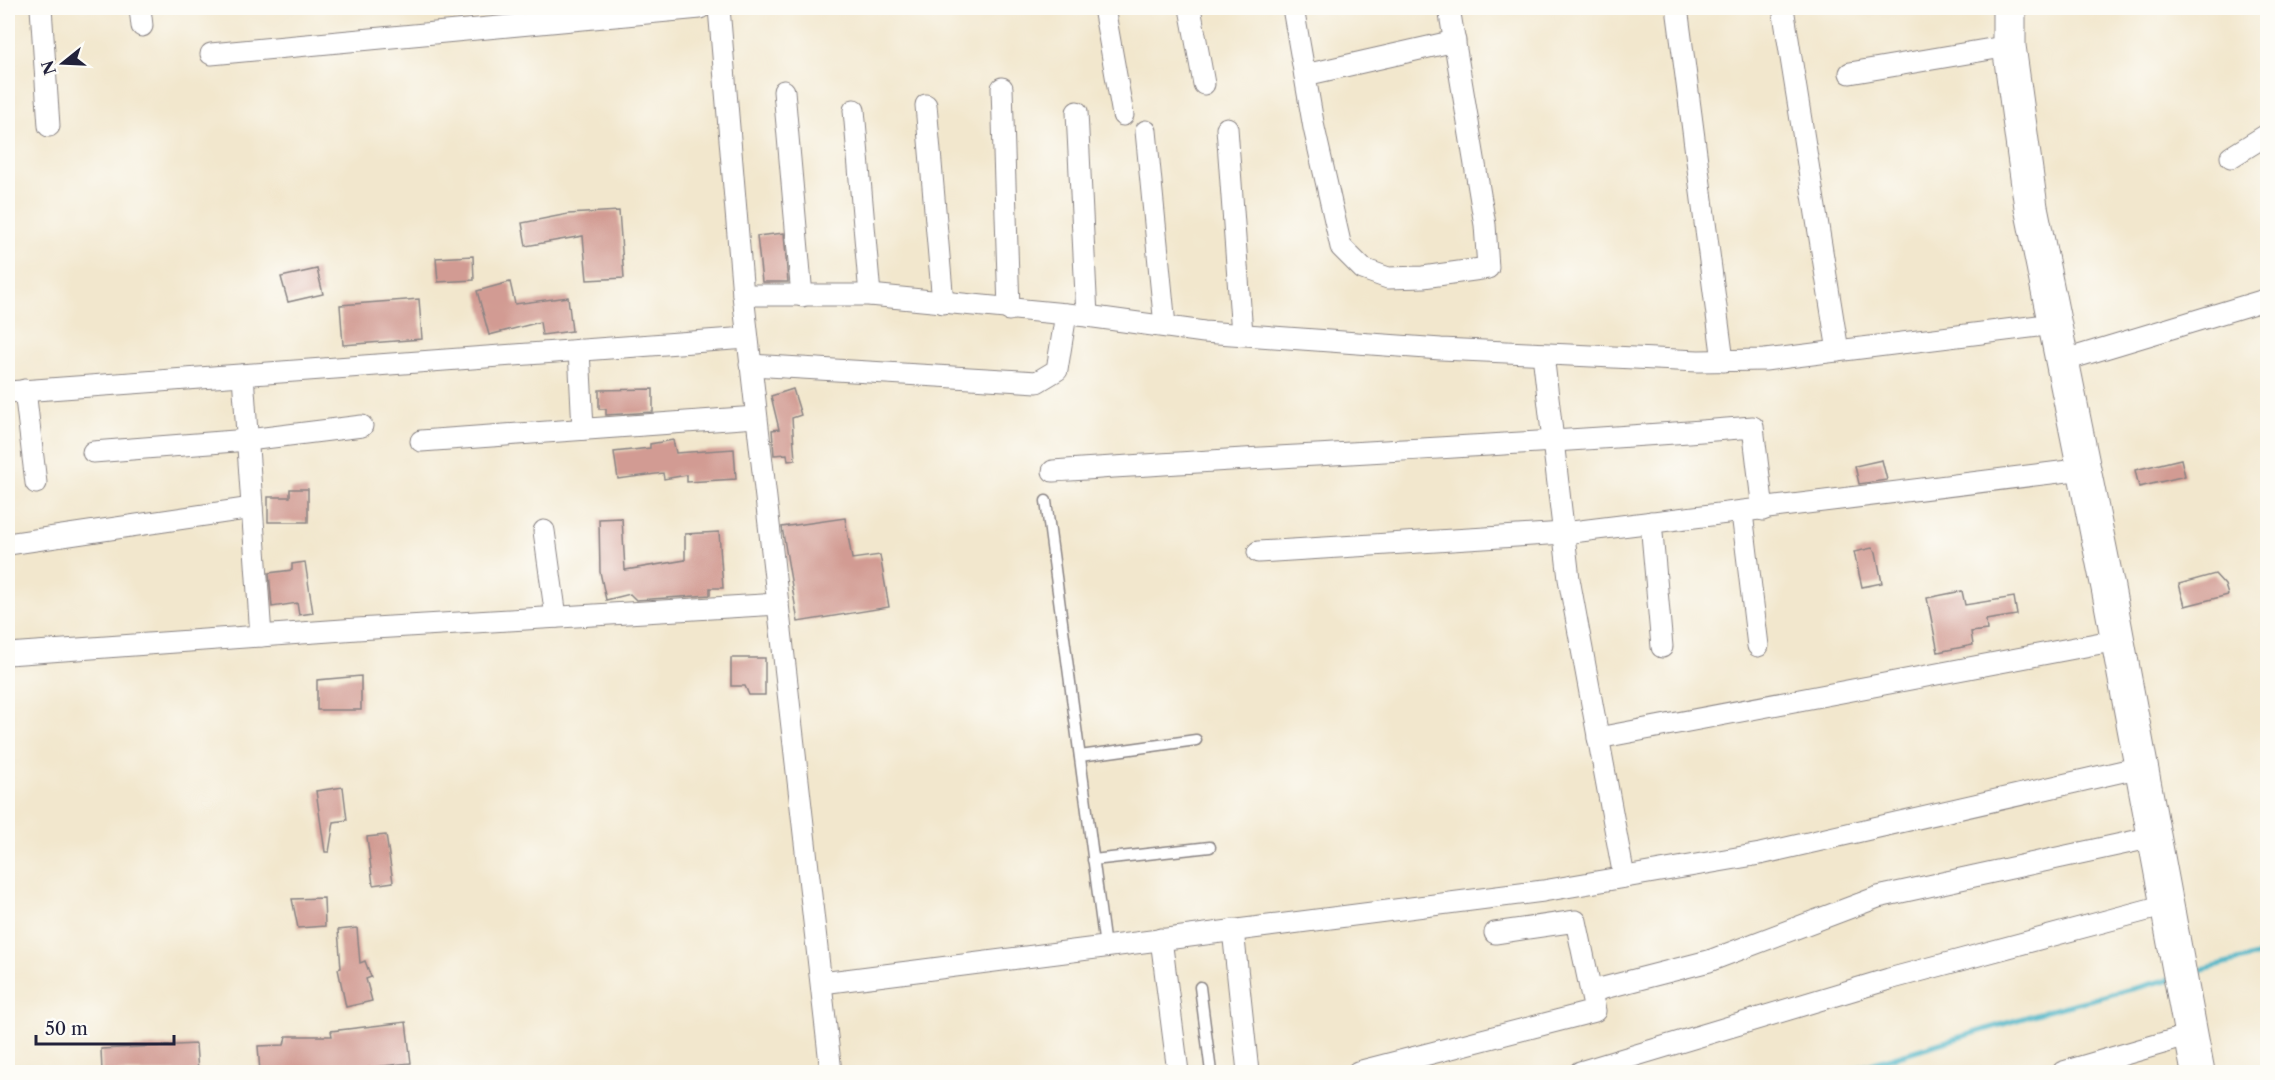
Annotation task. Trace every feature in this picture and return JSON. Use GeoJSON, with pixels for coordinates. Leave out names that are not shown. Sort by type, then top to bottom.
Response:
{"type":"FeatureCollection","features":[{"type":"Feature","properties":{"kind":"highway"},"geometry":{"type":"LineString","coordinates":[[1995,8],[2009,46]]}},
{"type":"Feature","properties":{"kind":"highway"},"geometry":{"type":"LineString","coordinates":[[2009,8],[2009,46],[2031,207],[2084,469],[2198,1072]]}},
{"type":"Feature","properties":{"kind":"street"},"geometry":{"type":"LineString","coordinates":[[41,8],[49,126]]}},
{"type":"Feature","properties":{"kind":"street"},"geometry":{"type":"LineString","coordinates":[[211,54],[700,8]]}},
{"type":"Feature","properties":{"kind":"street"},"geometry":{"type":"LineString","coordinates":[[719,8],[747,338],[831,1072]]}},
{"type":"Feature","properties":{"kind":"street"},"geometry":{"type":"LineString","coordinates":[[1104,8],[1123,115]]}},
{"type":"Feature","properties":{"kind":"street"},"geometry":{"type":"LineString","coordinates":[[1190,8],[1204,84]]}},
{"type":"Feature","properties":{"kind":"street"},"geometry":{"type":"LineString","coordinates":[[1293,8],[1341,247],[1363,269],[1388,278],[1423,278],[1488,268],[1485,225],[1449,8]]}},
{"type":"Feature","properties":{"kind":"street"},"geometry":{"type":"LineString","coordinates":[[1783,8],[1838,351]]}},
{"type":"Feature","properties":{"kind":"street"},"geometry":{"type":"LineString","coordinates":[[1678,15],[1723,361]]}},
{"type":"Feature","properties":{"kind":"street"},"geometry":{"type":"LineString","coordinates":[[1305,75],[1455,41]]}},
{"type":"Feature","properties":{"kind":"street"},"geometry":{"type":"LineString","coordinates":[[1850,73],[2009,46]]}},
{"type":"Feature","properties":{"kind":"street"},"geometry":{"type":"LineString","coordinates":[[1002,88],[1009,310]]}},
{"type":"Feature","properties":{"kind":"street"},"geometry":{"type":"LineString","coordinates":[[784,92],[802,296]]}},
{"type":"Feature","properties":{"kind":"street"},"geometry":{"type":"LineString","coordinates":[[926,105],[943,303]]}},
{"type":"Feature","properties":{"kind":"street"},"geometry":{"type":"LineString","coordinates":[[854,110],[870,296]]}},
{"type":"Feature","properties":{"kind":"street"},"geometry":{"type":"LineString","coordinates":[[1077,112],[1087,316]]}},
{"type":"Feature","properties":{"kind":"street"},"geometry":{"type":"LineString","coordinates":[[1227,128],[1242,334]]}},
{"type":"Feature","properties":{"kind":"street"},"geometry":{"type":"LineString","coordinates":[[1146,131],[1165,326]]}},
{"type":"Feature","properties":{"kind":"street"},"geometry":{"type":"LineString","coordinates":[[2231,157],[2268,134]]}},
{"type":"Feature","properties":{"kind":"street"},"geometry":{"type":"LineString","coordinates":[[743,295],[870,296],[1087,316],[1204,332],[1543,354],[1723,361],[1765,360],[2055,324]]}},
{"type":"Feature","properties":{"kind":"street"},"geometry":{"type":"LineString","coordinates":[[2062,361],[2268,299]]}},
{"type":"Feature","properties":{"kind":"street"},"geometry":{"type":"LineString","coordinates":[[750,365],[1037,382],[1057,370],[1066,314]]}},
{"type":"Feature","properties":{"kind":"street"},"geometry":{"type":"LineString","coordinates":[[36,483],[16,391],[747,338]]}},
{"type":"Feature","properties":{"kind":"street"},"geometry":{"type":"LineString","coordinates":[[579,350],[583,429]]}},
{"type":"Feature","properties":{"kind":"street"},"geometry":{"type":"LineString","coordinates":[[1543,354],[1569,579],[1624,877]]}},
{"type":"Feature","properties":{"kind":"street"},"geometry":{"type":"LineString","coordinates":[[243,375],[261,636]]}},
{"type":"Feature","properties":{"kind":"street"},"geometry":{"type":"LineString","coordinates":[[421,441],[756,417]]}},
{"type":"Feature","properties":{"kind":"street"},"geometry":{"type":"LineString","coordinates":[[93,452],[248,440],[362,426]]}},
{"type":"Feature","properties":{"kind":"street"},"geometry":{"type":"LineString","coordinates":[[1053,471],[1280,455],[1554,443],[1753,427],[1752,511],[1758,646]]}},
{"type":"Feature","properties":{"kind":"street"},"geometry":{"type":"LineString","coordinates":[[1258,552],[1564,533],[2084,469]]}},
{"type":"Feature","properties":{"kind":"street"},"geometry":{"type":"LineString","coordinates":[[8,544],[252,508]]}},
{"type":"Feature","properties":{"kind":"street"},"geometry":{"type":"LineString","coordinates":[[1651,522],[1662,648]]}},
{"type":"Feature","properties":{"kind":"street"},"geometry":{"type":"LineString","coordinates":[[544,531],[556,617]]}},
{"type":"Feature","properties":{"kind":"street"},"geometry":{"type":"LineString","coordinates":[[8,654],[778,604]]}},
{"type":"Feature","properties":{"kind":"street"},"geometry":{"type":"LineString","coordinates":[[1598,738],[2117,640]]}},
{"type":"Feature","properties":{"kind":"street"},"geometry":{"type":"LineString","coordinates":[[822,983],[1543,891],[1760,854],[2141,768]]}},
{"type":"Feature","properties":{"kind":"street"},"geometry":{"type":"LineString","coordinates":[[1592,991],[1709,961],[1878,897],[2154,837]]}},
{"type":"Feature","properties":{"kind":"street"},"geometry":{"type":"LineString","coordinates":[[1358,1072],[1595,1011],[1576,921],[1496,933]]}},
{"type":"Feature","properties":{"kind":"street"},"geometry":{"type":"LineString","coordinates":[[1580,1072],[1889,979],[2169,921]]}},
{"type":"Feature","properties":{"kind":"street"},"geometry":{"type":"LineString","coordinates":[[1233,930],[1248,1072]]}},
{"type":"Feature","properties":{"kind":"street"},"geometry":{"type":"LineString","coordinates":[[1161,939],[1178,1072]]}},
{"type":"Feature","properties":{"kind":"street"},"geometry":{"type":"LineString","coordinates":[[2063,1072],[2191,1035]]}},
{"type":"Feature","properties":{"kind":"lane"},"geometry":{"type":"LineString","coordinates":[[1046,501],[1105,946]]}},
{"type":"Feature","properties":{"kind":"lane"},"geometry":{"type":"LineString","coordinates":[[1080,756],[1196,740]]}},
{"type":"Feature","properties":{"kind":"lane"},"geometry":{"type":"LineString","coordinates":[[1093,860],[1210,847]]}},
{"type":"Feature","properties":{"kind":"lane"},"geometry":{"type":"LineString","coordinates":[[1200,987],[1211,1072]]}},
{"type":"Feature","properties":{"kind":"building"},"geometry":{"type":"Polygon","coordinates":[[[619,211],[624,278],[587,280],[583,236],[526,246],[522,223],[568,214],[619,211]]]}},
{"type":"Feature","properties":{"kind":"building"},"geometry":{"type":"Polygon","coordinates":[[[784,233],[788,282],[762,282],[757,236],[784,233]]]}},
{"type":"Feature","properties":{"kind":"building"},"geometry":{"type":"Polygon","coordinates":[[[473,256],[474,280],[438,282],[436,258],[473,256]]]}},
{"type":"Feature","properties":{"kind":"building"},"geometry":{"type":"Polygon","coordinates":[[[317,269],[323,294],[288,302],[281,277],[317,269]]]}},
{"type":"Feature","properties":{"kind":"building"},"geometry":{"type":"Polygon","coordinates":[[[510,282],[515,304],[568,297],[572,331],[542,335],[540,322],[489,335],[477,291],[510,282]]]}},
{"type":"Feature","properties":{"kind":"building"},"geometry":{"type":"Polygon","coordinates":[[[419,299],[422,339],[343,345],[340,305],[419,299]]]}},
{"type":"Feature","properties":{"kind":"building"},"geometry":{"type":"Polygon","coordinates":[[[653,389],[653,412],[606,415],[606,409],[599,409],[599,390],[653,389]]]}},
{"type":"Feature","properties":{"kind":"building"},"geometry":{"type":"Polygon","coordinates":[[[793,389],[801,415],[792,418],[795,460],[788,461],[787,454],[774,455],[772,430],[779,429],[771,396],[793,389]]]}},
{"type":"Feature","properties":{"kind":"building"},"geometry":{"type":"Polygon","coordinates":[[[673,440],[676,453],[734,449],[736,479],[687,482],[687,475],[664,479],[663,473],[618,479],[614,452],[650,448],[650,444],[673,440]]]}},
{"type":"Feature","properties":{"kind":"building"},"geometry":{"type":"Polygon","coordinates":[[[2181,459],[2185,476],[2139,487],[2135,470],[2181,459]]]}},
{"type":"Feature","properties":{"kind":"building"},"geometry":{"type":"Polygon","coordinates":[[[1882,460],[1887,480],[1859,484],[1855,466],[1882,460]]]}},
{"type":"Feature","properties":{"kind":"building"},"geometry":{"type":"Polygon","coordinates":[[[290,489],[308,489],[308,522],[268,522],[268,497],[290,497],[290,489]]]}},
{"type":"Feature","properties":{"kind":"building"},"geometry":{"type":"Polygon","coordinates":[[[622,518],[625,570],[685,560],[685,534],[719,532],[723,588],[710,588],[710,595],[636,600],[630,594],[606,600],[600,572],[599,519],[622,518]]]}},
{"type":"Feature","properties":{"kind":"building"},"geometry":{"type":"Polygon","coordinates":[[[845,518],[852,559],[880,555],[889,607],[798,622],[782,527],[845,518]]]}},
{"type":"Feature","properties":{"kind":"building"},"geometry":{"type":"Polygon","coordinates":[[[1872,548],[1876,552],[1882,583],[1862,587],[1854,552],[1872,548]]]}},
{"type":"Feature","properties":{"kind":"building"},"geometry":{"type":"Polygon","coordinates":[[[305,562],[313,613],[299,615],[297,603],[272,607],[269,573],[292,570],[292,564],[305,562]]]}},
{"type":"Feature","properties":{"kind":"building"},"geometry":{"type":"Polygon","coordinates":[[[2215,574],[2225,585],[2228,595],[2185,606],[2179,584],[2215,574]]]}},
{"type":"Feature","properties":{"kind":"building"},"geometry":{"type":"Polygon","coordinates":[[[1962,591],[1965,605],[2014,597],[2017,615],[1986,620],[1987,630],[1971,632],[1973,645],[1938,652],[1927,598],[1962,591]]]}},
{"type":"Feature","properties":{"kind":"building"},"geometry":{"type":"Polygon","coordinates":[[[731,658],[765,658],[765,695],[749,695],[745,686],[731,686],[731,658]]]}},
{"type":"Feature","properties":{"kind":"building"},"geometry":{"type":"Polygon","coordinates":[[[361,676],[361,710],[317,710],[317,680],[361,676]]]}},
{"type":"Feature","properties":{"kind":"building"},"geometry":{"type":"Polygon","coordinates":[[[343,787],[347,820],[334,822],[329,852],[325,852],[316,791],[343,787]]]}},
{"type":"Feature","properties":{"kind":"building"},"geometry":{"type":"Polygon","coordinates":[[[386,835],[393,882],[373,885],[367,837],[386,835]]]}},
{"type":"Feature","properties":{"kind":"building"},"geometry":{"type":"Polygon","coordinates":[[[324,898],[325,926],[298,928],[292,899],[324,898]]]}},
{"type":"Feature","properties":{"kind":"building"},"geometry":{"type":"Polygon","coordinates":[[[357,928],[360,963],[365,961],[371,977],[366,979],[372,1001],[346,1007],[338,969],[341,968],[338,930],[357,928]]]}},
{"type":"Feature","properties":{"kind":"building"},"geometry":{"type":"Polygon","coordinates":[[[406,1022],[411,1063],[327,1072],[260,1072],[258,1046],[284,1045],[286,1036],[332,1036],[331,1031],[406,1022]]]}},
{"type":"Feature","properties":{"kind":"building"},"geometry":{"type":"Polygon","coordinates":[[[196,1044],[198,1072],[102,1072],[101,1049],[196,1044]]]}},
{"type":"Feature","properties":{"kind":"waterway"},"geometry":{"type":"LineString","coordinates":[[2191,973],[2268,953]]}},
{"type":"Feature","properties":{"kind":"waterway"},"geometry":{"type":"LineString","coordinates":[[1845,1072],[2043,1012],[2170,979]]}}]}
